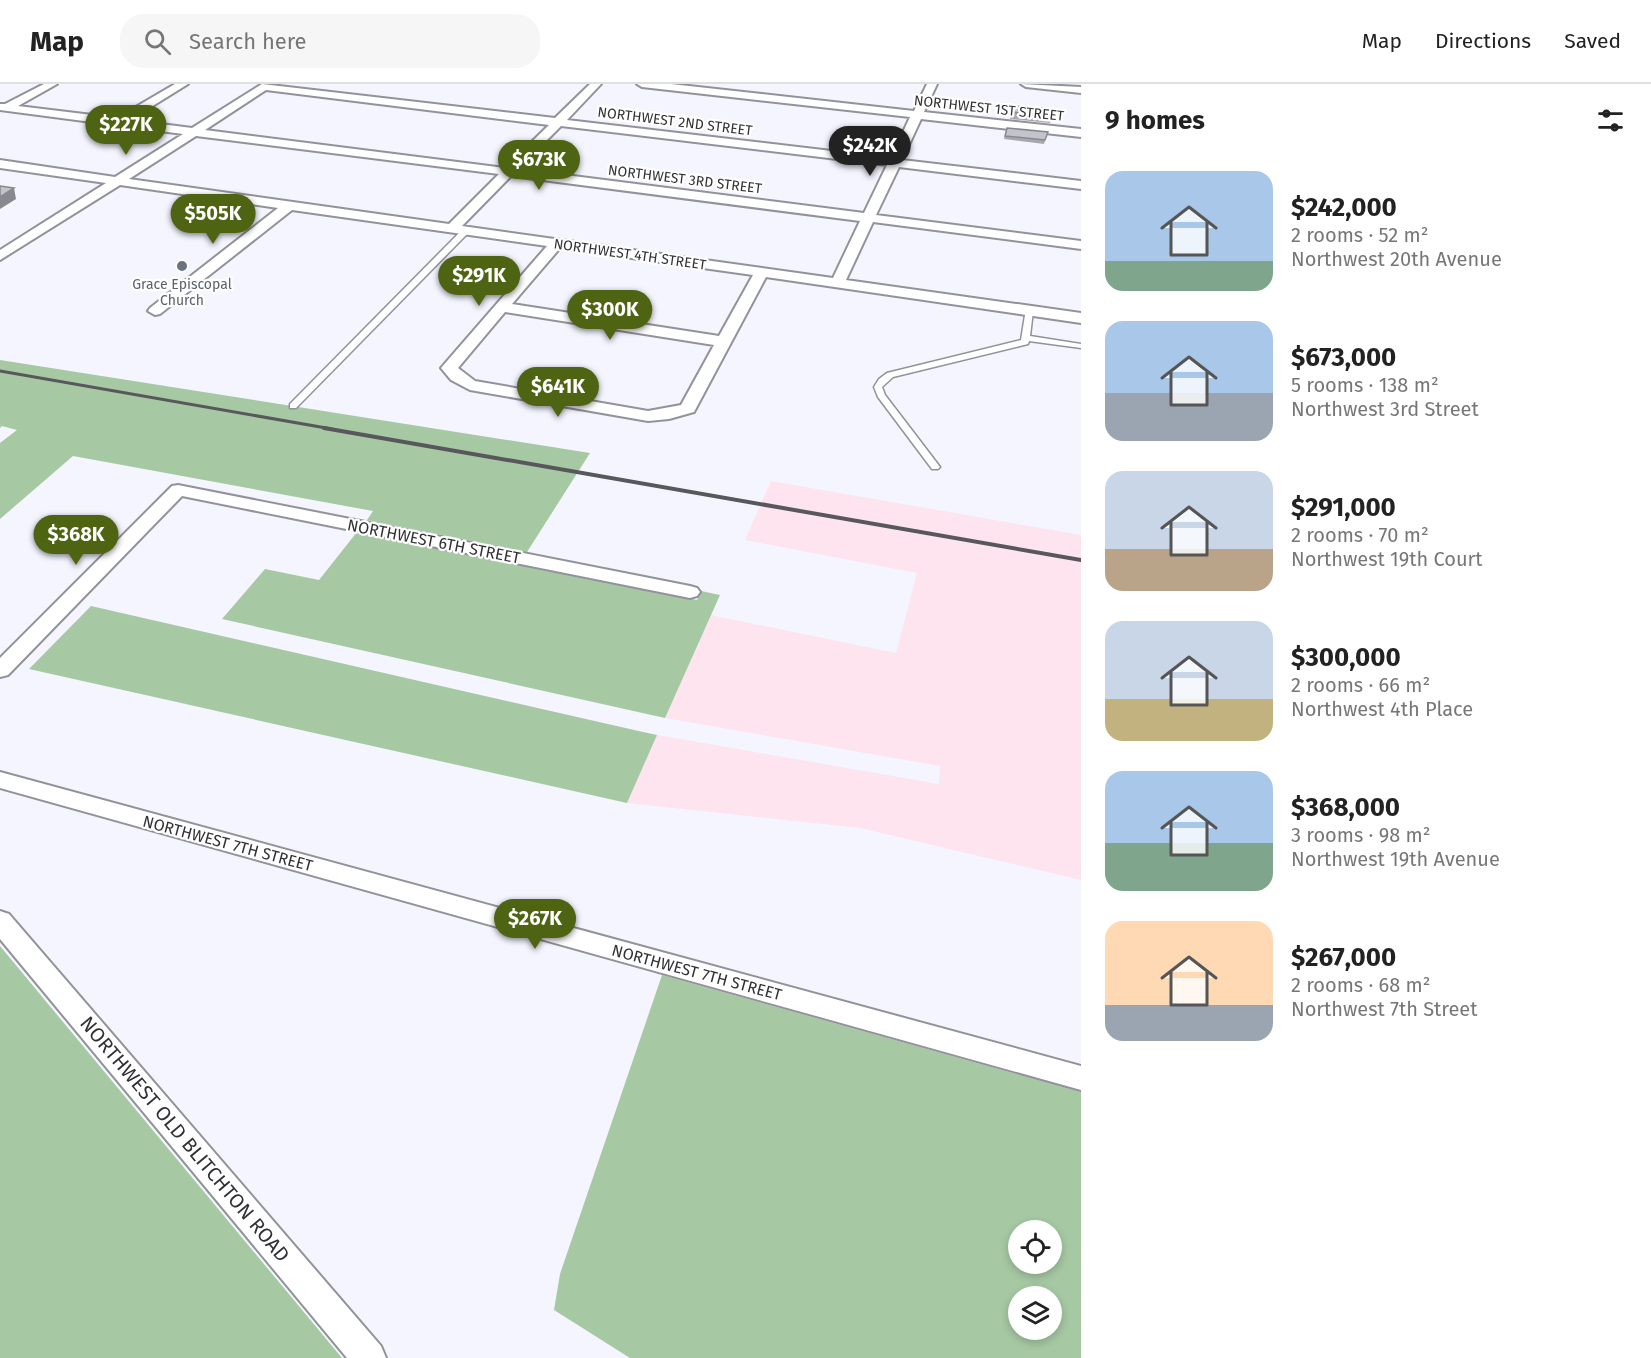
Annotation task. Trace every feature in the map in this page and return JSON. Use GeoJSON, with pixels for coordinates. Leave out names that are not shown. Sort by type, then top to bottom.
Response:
{"type":"FeatureCollection","features":[{"type":"Feature","properties":{"kind":"street"},"geometry":{"type":"LineString","coordinates":[[3,108],[52,84]]}},
{"type":"Feature","properties":{"kind":"street"},"geometry":{"type":"LineString","coordinates":[[119,122],[183,84]]}},
{"type":"Feature","properties":{"kind":"street"},"geometry":{"type":"LineString","coordinates":[[460,229],[507,172],[596,84]]}},
{"type":"Feature","properties":{"kind":"street","name":"NORTHWEST 1ST STREET"},"geometry":{"type":"LineString","coordinates":[[642,84],[1081,133]]}},
{"type":"Feature","properties":{"kind":"street"},"geometry":{"type":"LineString","coordinates":[[837,284],[932,84]]}},
{"type":"Feature","properties":{"kind":"street"},"geometry":{"type":"LineString","coordinates":[[1026,84],[1081,90]]}},
{"type":"Feature","properties":{"kind":"street"},"geometry":{"type":"LineString","coordinates":[[0,256],[267,85]]}},
{"type":"Feature","properties":{"kind":"street","name":"NORTHWEST 2ND STREET"},"geometry":{"type":"LineString","coordinates":[[267,85],[1081,185]]}},
{"type":"Feature","properties":{"kind":"street","name":"NORTHWEST 3RD STREET"},"geometry":{"type":"LineString","coordinates":[[3,108],[1081,245]]}},
{"type":"Feature","properties":{"kind":"street","name":"NORTHWEST 4TH STREET"},"geometry":{"type":"LineString","coordinates":[[0,164],[1081,318]]}},
{"type":"Feature","properties":{"kind":"street"},"geometry":{"type":"LineString","coordinates":[[155,311],[291,204]]}},
{"type":"Feature","properties":{"kind":"street"},"geometry":{"type":"LineString","coordinates":[[557,243],[449,368],[470,386],[648,416],[669,414],[688,408],[761,273]]}},
{"type":"Feature","properties":{"kind":"street"},"geometry":{"type":"LineString","coordinates":[[500,307],[725,342]]}},
{"type":"Feature","properties":{"kind":"street","name":"NORTHWEST 6TH STREET"},"geometry":{"type":"LineString","coordinates":[[0,670],[178,490],[690,592]]}},
{"type":"Feature","properties":{"kind":"street","name":"NORTHWEST 7TH STREET"},"geometry":{"type":"LineString","coordinates":[[0,780],[1081,1078]]}},
{"type":"Feature","properties":{"kind":"street","name":"NORTHWEST OLD BLITCHTON ROAD"},"geometry":{"type":"LineString","coordinates":[[0,921],[369,1358]]}},
{"type":"Feature","properties":{"kind":"lane"},"geometry":{"type":"LineString","coordinates":[[292,406],[460,229]]}},
{"type":"Feature","properties":{"kind":"lane"},"geometry":{"type":"LineString","coordinates":[[935,467],[881,395],[879,387],[882,381],[890,375],[1025,342],[1029,311]]}},
{"type":"Feature","properties":{"kind":"lane"},"geometry":{"type":"LineString","coordinates":[[1026,338],[1081,346]]}},
{"type":"Feature","properties":{"kind":"shaded area"},"geometry":{"type":"Polygon","coordinates":[[[771,481],[1081,535],[1081,880],[860,828],[627,803],[657,735],[939,784],[940,766],[665,718],[711,615],[896,653],[917,573],[745,540],[771,481]]]}},
{"type":"Feature","properties":{"kind":"green space"},"geometry":{"type":"Polygon","coordinates":[[[0,360],[590,453],[527,552],[367,520],[373,511],[73,456],[0,519],[0,443],[17,430],[2,426],[0,428],[0,360]]]}},
{"type":"Feature","properties":{"kind":"green space"},"geometry":{"type":"Polygon","coordinates":[[[357,532],[697,600],[701,591],[720,595],[665,718],[222,619],[265,569],[319,580],[357,532]]]}},
{"type":"Feature","properties":{"kind":"green space"},"geometry":{"type":"Polygon","coordinates":[[[91,606],[657,735],[627,803],[29,669],[91,606]]]}},
{"type":"Feature","properties":{"kind":"green space"},"geometry":{"type":"Polygon","coordinates":[[[0,946],[342,1358],[0,1358],[0,946]]]}},
{"type":"Feature","properties":{"kind":"green space"},"geometry":{"type":"Polygon","coordinates":[[[662,975],[1081,1092],[1081,1358],[630,1358],[554,1310],[560,1274],[662,975]]]}},
{"type":"Feature","properties":{"kind":"building"},"geometry":{"type":"Polygon","coordinates":[[[1013,106],[1054,109],[1052,117],[1011,112],[1013,106]]]}},
{"type":"Feature","properties":{"kind":"building"},"geometry":{"type":"Polygon","coordinates":[[[1007,128],[1048,132],[1045,140],[1005,136],[1007,128]]]}},
{"type":"Feature","properties":{"kind":"building"},"geometry":{"type":"Polygon","coordinates":[[[0,186],[14,188],[0,197],[0,186]]]}},
{"type":"Feature","properties":{"kind":"railway"},"geometry":{"type":"LineString","coordinates":[[0,371],[332,429]]}},
{"type":"Feature","properties":{"kind":"railway"},"geometry":{"type":"LineString","coordinates":[[324,428],[1081,560]]}},
{"type":"Feature","properties":{"kind":"place","name":"Grace Episcopal Church"},"geometry":{"type":"Point","coordinates":[182,266]}}]}
